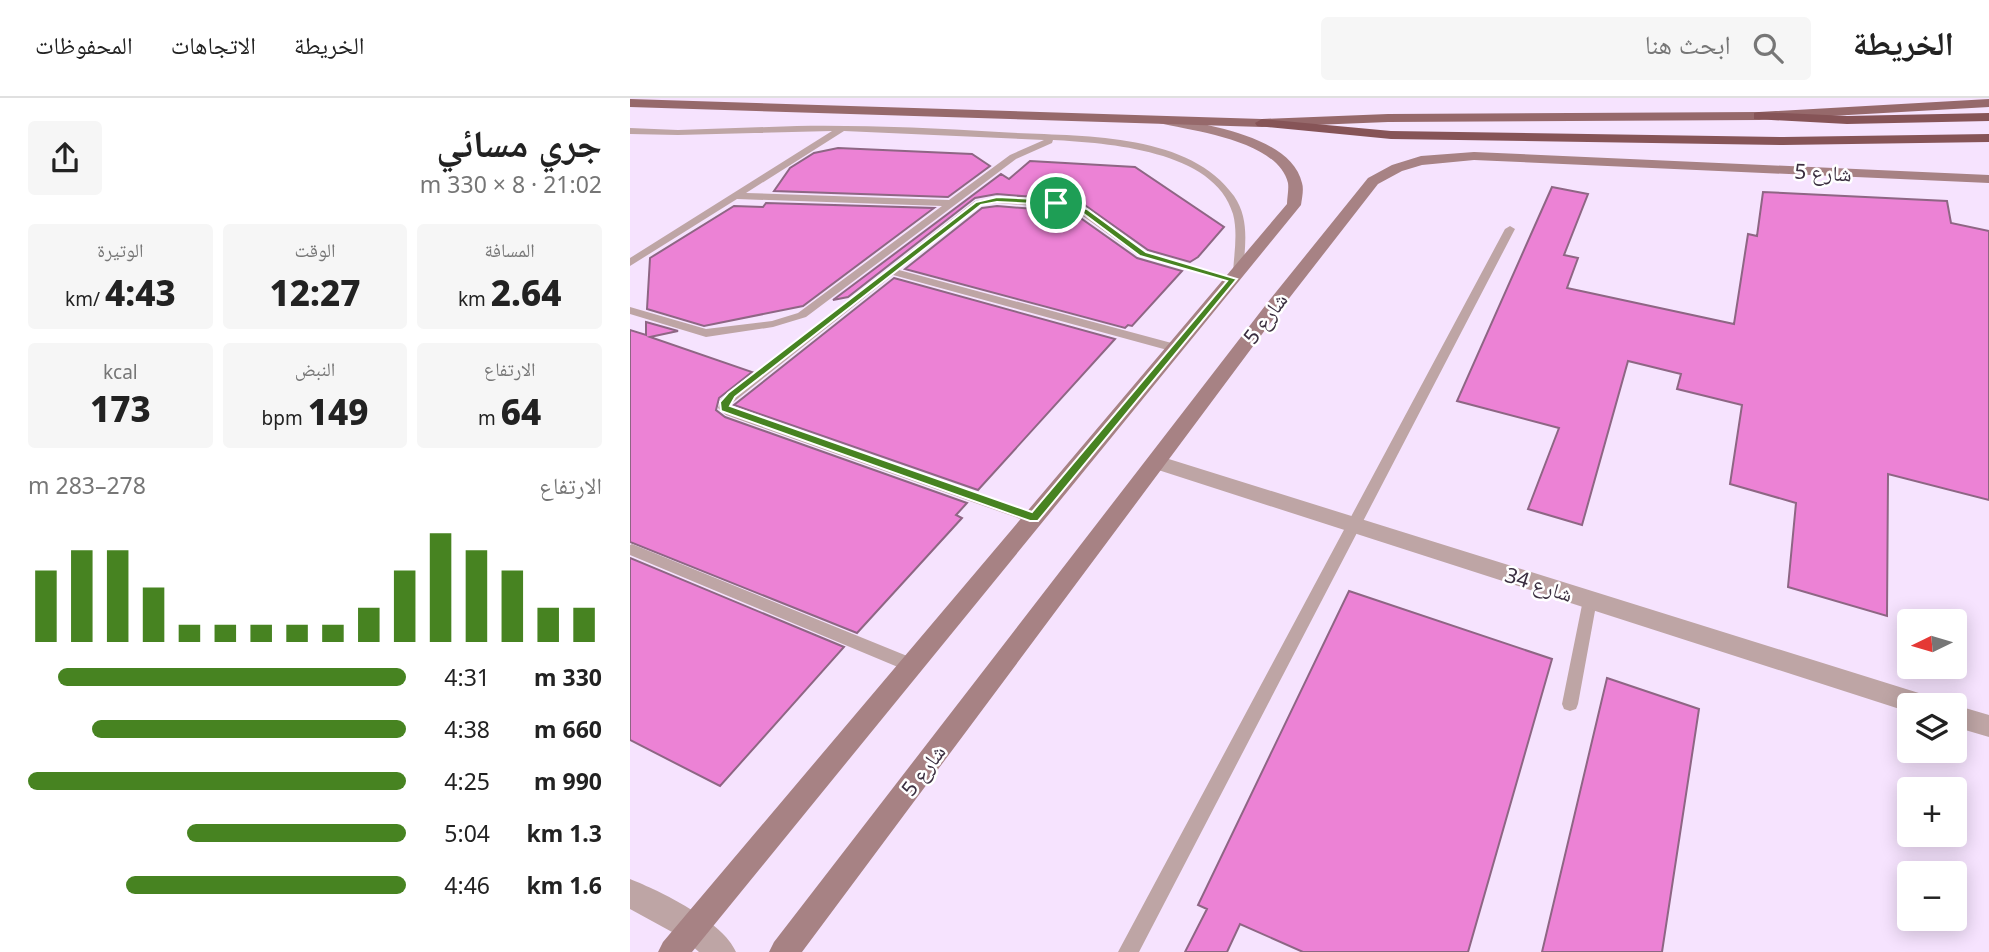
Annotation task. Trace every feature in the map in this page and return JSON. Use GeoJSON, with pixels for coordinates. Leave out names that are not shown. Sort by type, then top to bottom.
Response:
{"type":"FeatureCollection","features":[{"type":"Feature","properties":{"kind":"highway"},"geometry":{"type":"LineString","coordinates":[[1759,116],[1847,120],[1989,117]]}},
{"type":"Feature","properties":{"kind":"highway"},"geometry":{"type":"LineString","coordinates":[[1262,123],[1391,135],[1783,141],[1989,138]]}},
{"type":"Feature","properties":{"kind":"main road"},"geometry":{"type":"LineString","coordinates":[[630,103],[1262,123],[1388,118],[1759,116],[1989,103]]}},
{"type":"Feature","properties":{"kind":"street"},"geometry":{"type":"LineString","coordinates":[[673,952],[1294,205],[1297,193],[1293,171],[1272,152],[1258,145],[1164,120]]}},
{"type":"Feature","properties":{"kind":"street","name":"شارع 5"},"geometry":{"type":"LineString","coordinates":[[784,952],[1274,306],[1368,187],[1388,171],[1427,158],[1474,156],[1989,179]]}},
{"type":"Feature","properties":{"kind":"street","name":"شارع 34"},"geometry":{"type":"LineString","coordinates":[[1156,462],[1897,697]]}},
{"type":"Feature","properties":{"kind":"street"},"geometry":{"type":"LineString","coordinates":[[1967,720],[1989,726]]}},
{"type":"Feature","properties":{"kind":"street"},"geometry":{"type":"LineString","coordinates":[[630,893],[694,928],[721,952]]}},
{"type":"Feature","properties":{"kind":"lane"},"geometry":{"type":"LineString","coordinates":[[630,131],[704,134],[842,128],[1120,143],[1154,150],[1184,161],[1209,176],[1228,194],[1239,216],[1241,228],[1235,276],[1143,254],[1076,206],[997,200],[978,204],[725,402],[724,408],[1034,518]]}},
{"type":"Feature","properties":{"kind":"lane"},"geometry":{"type":"LineString","coordinates":[[630,263],[842,128]]}},
{"type":"Feature","properties":{"kind":"lane"},"geometry":{"type":"LineString","coordinates":[[630,310],[706,333],[788,321],[814,307],[1013,157],[1060,138]]}},
{"type":"Feature","properties":{"kind":"lane"},"geometry":{"type":"LineString","coordinates":[[735,196],[952,203]]}},
{"type":"Feature","properties":{"kind":"lane"},"geometry":{"type":"LineString","coordinates":[[1128,952],[1510,229]]}},
{"type":"Feature","properties":{"kind":"lane"},"geometry":{"type":"LineString","coordinates":[[889,271],[1175,348]]}},
{"type":"Feature","properties":{"kind":"lane"},"geometry":{"type":"LineString","coordinates":[[632,551],[911,665]]}},
{"type":"Feature","properties":{"kind":"lane"},"geometry":{"type":"LineString","coordinates":[[1570,704],[1590,600]]}},
{"type":"Feature","properties":{"kind":"building"},"geometry":{"type":"Polygon","coordinates":[[[838,148],[972,154],[990,166],[948,197],[774,191],[790,168],[814,153],[838,148]]]}},
{"type":"Feature","properties":{"kind":"building"},"geometry":{"type":"Polygon","coordinates":[[[1030,161],[1135,167],[1224,227],[1198,257],[1190,262],[1148,250],[1079,201],[997,194],[975,198],[848,297],[833,300],[1001,174],[1009,179],[1030,161]]]}},
{"type":"Feature","properties":{"kind":"building"},"geometry":{"type":"Polygon","coordinates":[[[1552,187],[1588,194],[1564,255],[1578,258],[1567,288],[1734,324],[1748,234],[1757,236],[1763,192],[1947,201],[1951,223],[1989,231],[1989,500],[1888,474],[1887,616],[1788,587],[1796,503],[1730,484],[1742,405],[1677,389],[1681,374],[1628,361],[1582,525],[1528,509],[1559,428],[1457,401],[1552,187]]]}},
{"type":"Feature","properties":{"kind":"building"},"geometry":{"type":"Polygon","coordinates":[[[766,203],[934,208],[803,306],[704,326],[647,309],[650,258],[734,206],[763,207],[766,203]]]}},
{"type":"Feature","properties":{"kind":"building"},"geometry":{"type":"Polygon","coordinates":[[[997,206],[1072,212],[1137,258],[1182,271],[1132,326],[1125,328],[905,269],[982,208],[997,206]]]}},
{"type":"Feature","properties":{"kind":"building"},"geometry":{"type":"Polygon","coordinates":[[[894,278],[1115,339],[978,490],[734,405],[894,278]]]}},
{"type":"Feature","properties":{"kind":"building"},"geometry":{"type":"Polygon","coordinates":[[[646,322],[678,331],[650,337],[752,372],[719,398],[716,410],[725,417],[967,503],[956,515],[962,518],[857,633],[630,542],[630,330],[646,335],[646,322]]]}},
{"type":"Feature","properties":{"kind":"building"},"geometry":{"type":"Polygon","coordinates":[[[630,558],[844,647],[720,786],[630,740],[630,558]]]}},
{"type":"Feature","properties":{"kind":"building"},"geometry":{"type":"Polygon","coordinates":[[[1349,591],[1552,659],[1468,952],[1303,952],[1240,924],[1227,952],[1185,952],[1207,909],[1198,905],[1349,591]]]}},
{"type":"Feature","properties":{"kind":"building"},"geometry":{"type":"Polygon","coordinates":[[[1607,678],[1699,709],[1662,952],[1542,952],[1607,678]]]}},
{"type":"Feature","properties":{"kind":"route"},"geometry":{"type":"LineString","coordinates":[[997,200],[1056,203],[1076,206],[1136,251],[1233,279],[1034,518],[724,408],[725,402],[732,395],[978,204],[997,200]]}}]}
